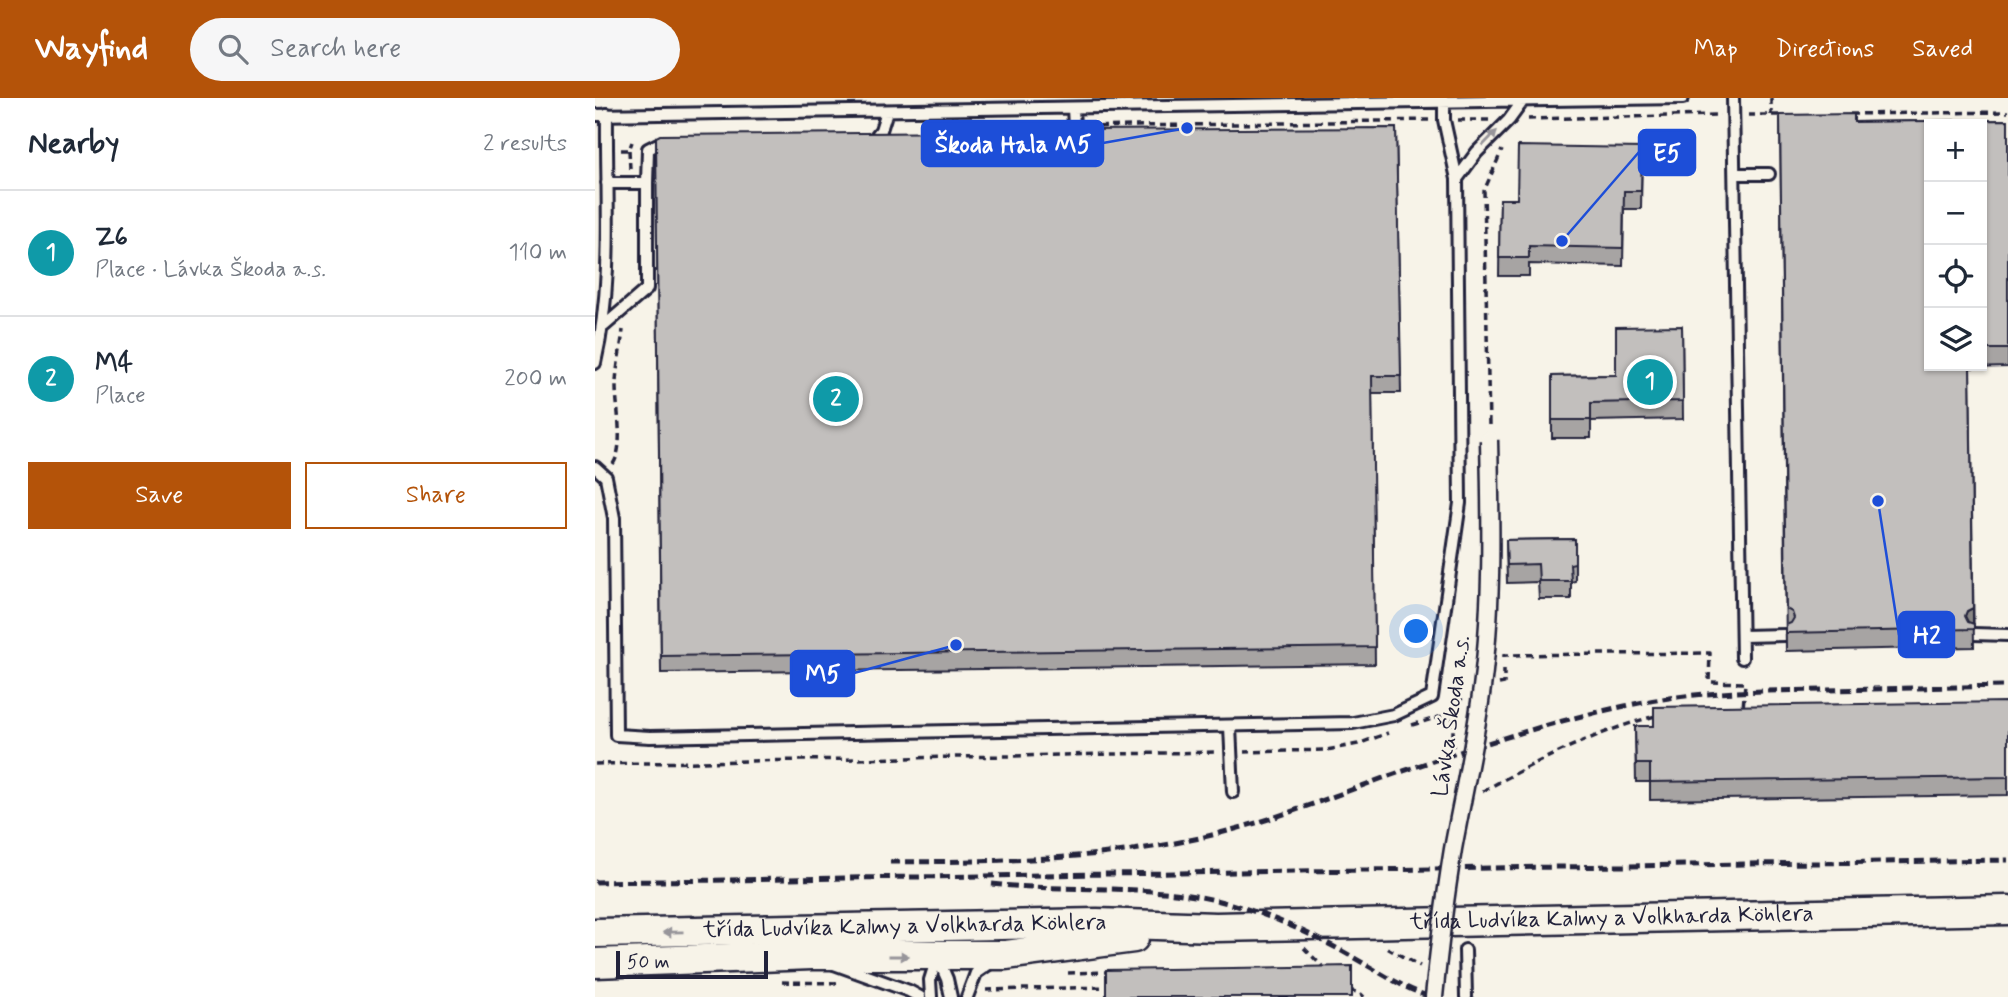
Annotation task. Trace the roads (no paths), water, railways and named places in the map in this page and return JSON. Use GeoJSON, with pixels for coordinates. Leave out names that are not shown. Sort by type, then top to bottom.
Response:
{"type":"FeatureCollection","features":[{"type":"Feature","properties":{"kind":"street","name":"Lávka Škoda a.s."},"geometry":{"type":"LineString","coordinates":[[1434,997],[1451,860],[1482,687],[1489,615],[1489,440]]}},
{"type":"Feature","properties":{"kind":"street","name":"třída Ludvíka Kalmy a Volkharda Köhlera"},"geometry":{"type":"LineString","coordinates":[[595,963],[812,956],[1097,923],[1216,927],[2008,910]]}},
{"type":"Feature","properties":{"kind":"street","name":"třída Ludvíka Kalmy a Volkharda Köhlera"},"geometry":{"type":"LineString","coordinates":[[595,933],[937,942],[1006,955],[1216,927]]}},
{"type":"Feature","properties":{"kind":"lane"},"geometry":{"type":"LineString","coordinates":[[595,363],[604,326],[608,281],[606,149],[601,115],[1683,98]]}},
{"type":"Feature","properties":{"kind":"lane"},"geometry":{"type":"LineString","coordinates":[[1733,98],[1742,659]]}},
{"type":"Feature","properties":{"kind":"lane"},"geometry":{"type":"LineString","coordinates":[[1457,179],[1489,137],[1509,120],[1526,99]]}},
{"type":"Feature","properties":{"kind":"lane"},"geometry":{"type":"LineString","coordinates":[[595,467],[606,477],[614,518],[616,735],[650,737],[1353,723],[1394,715],[1432,697],[1460,503],[1457,179],[1444,120],[1444,102]]}},
{"type":"Feature","properties":{"kind":"lane"},"geometry":{"type":"LineString","coordinates":[[1073,108],[1075,145]]}},
{"type":"Feature","properties":{"kind":"lane"},"geometry":{"type":"LineString","coordinates":[[856,143],[873,141],[881,130],[887,111]]}},
{"type":"Feature","properties":{"kind":"lane"},"geometry":{"type":"LineString","coordinates":[[604,326],[647,289],[647,149],[658,144],[685,144]]}},
{"type":"Feature","properties":{"kind":"lane"},"geometry":{"type":"LineString","coordinates":[[1735,174],[1769,174]]}},
{"type":"Feature","properties":{"kind":"lane"},"geometry":{"type":"LineString","coordinates":[[607,183],[647,183]]}},
{"type":"Feature","properties":{"kind":"lane"},"geometry":{"type":"LineString","coordinates":[[1973,634],[2008,635]]}},
{"type":"Feature","properties":{"kind":"lane"},"geometry":{"type":"LineString","coordinates":[[1742,636],[1786,635]]}},
{"type":"Feature","properties":{"kind":"lane"},"geometry":{"type":"LineString","coordinates":[[1230,726],[1233,792]]}},
{"type":"Feature","properties":{"kind":"lane"},"geometry":{"type":"LineString","coordinates":[[931,997],[930,980],[937,942]]}},
{"type":"Feature","properties":{"kind":"lane"},"geometry":{"type":"LineString","coordinates":[[937,942],[951,997]]}},
{"type":"Feature","properties":{"kind":"lane"},"geometry":{"type":"LineString","coordinates":[[1465,950],[1466,997]]}},
{"type":"Feature","properties":{"kind":"lane"},"geometry":{"type":"LineString","coordinates":[[967,997],[976,973],[983,966],[1006,955]]}},
{"type":"Feature","properties":{"kind":"lane"},"geometry":{"type":"LineString","coordinates":[[812,956],[920,997]]}},
{"type":"Feature","properties":{"kind":"railway"},"geometry":{"type":"LineString","coordinates":[[890,862],[1056,858],[1179,842],[1220,833],[1302,808],[1503,738],[1650,701],[1749,692],[2008,686]]}},
{"type":"Feature","properties":{"kind":"railway"},"geometry":{"type":"LineString","coordinates":[[595,882],[2008,860]]}},
{"type":"Feature","properties":{"kind":"railway"},"geometry":{"type":"LineString","coordinates":[[992,884],[1142,890],[1202,897],[1231,904],[1306,933],[1430,997]]}},
{"type":"Feature","properties":{"kind":"place","name":"Škoda Hala M5"},"geometry":{"type":"Point","coordinates":[1187,128]}},
{"type":"Feature","properties":{"kind":"place","name":"E5"},"geometry":{"type":"Point","coordinates":[1562,241]}},
{"type":"Feature","properties":{"kind":"place","name":"Z6"},"geometry":{"type":"Point","coordinates":[1650,382]}},
{"type":"Feature","properties":{"kind":"place","name":"M4"},"geometry":{"type":"Point","coordinates":[836,399]}},
{"type":"Feature","properties":{"kind":"place","name":"H2"},"geometry":{"type":"Point","coordinates":[1878,501]}},
{"type":"Feature","properties":{"kind":"place","name":"M5"},"geometry":{"type":"Point","coordinates":[956,645]}}]}
